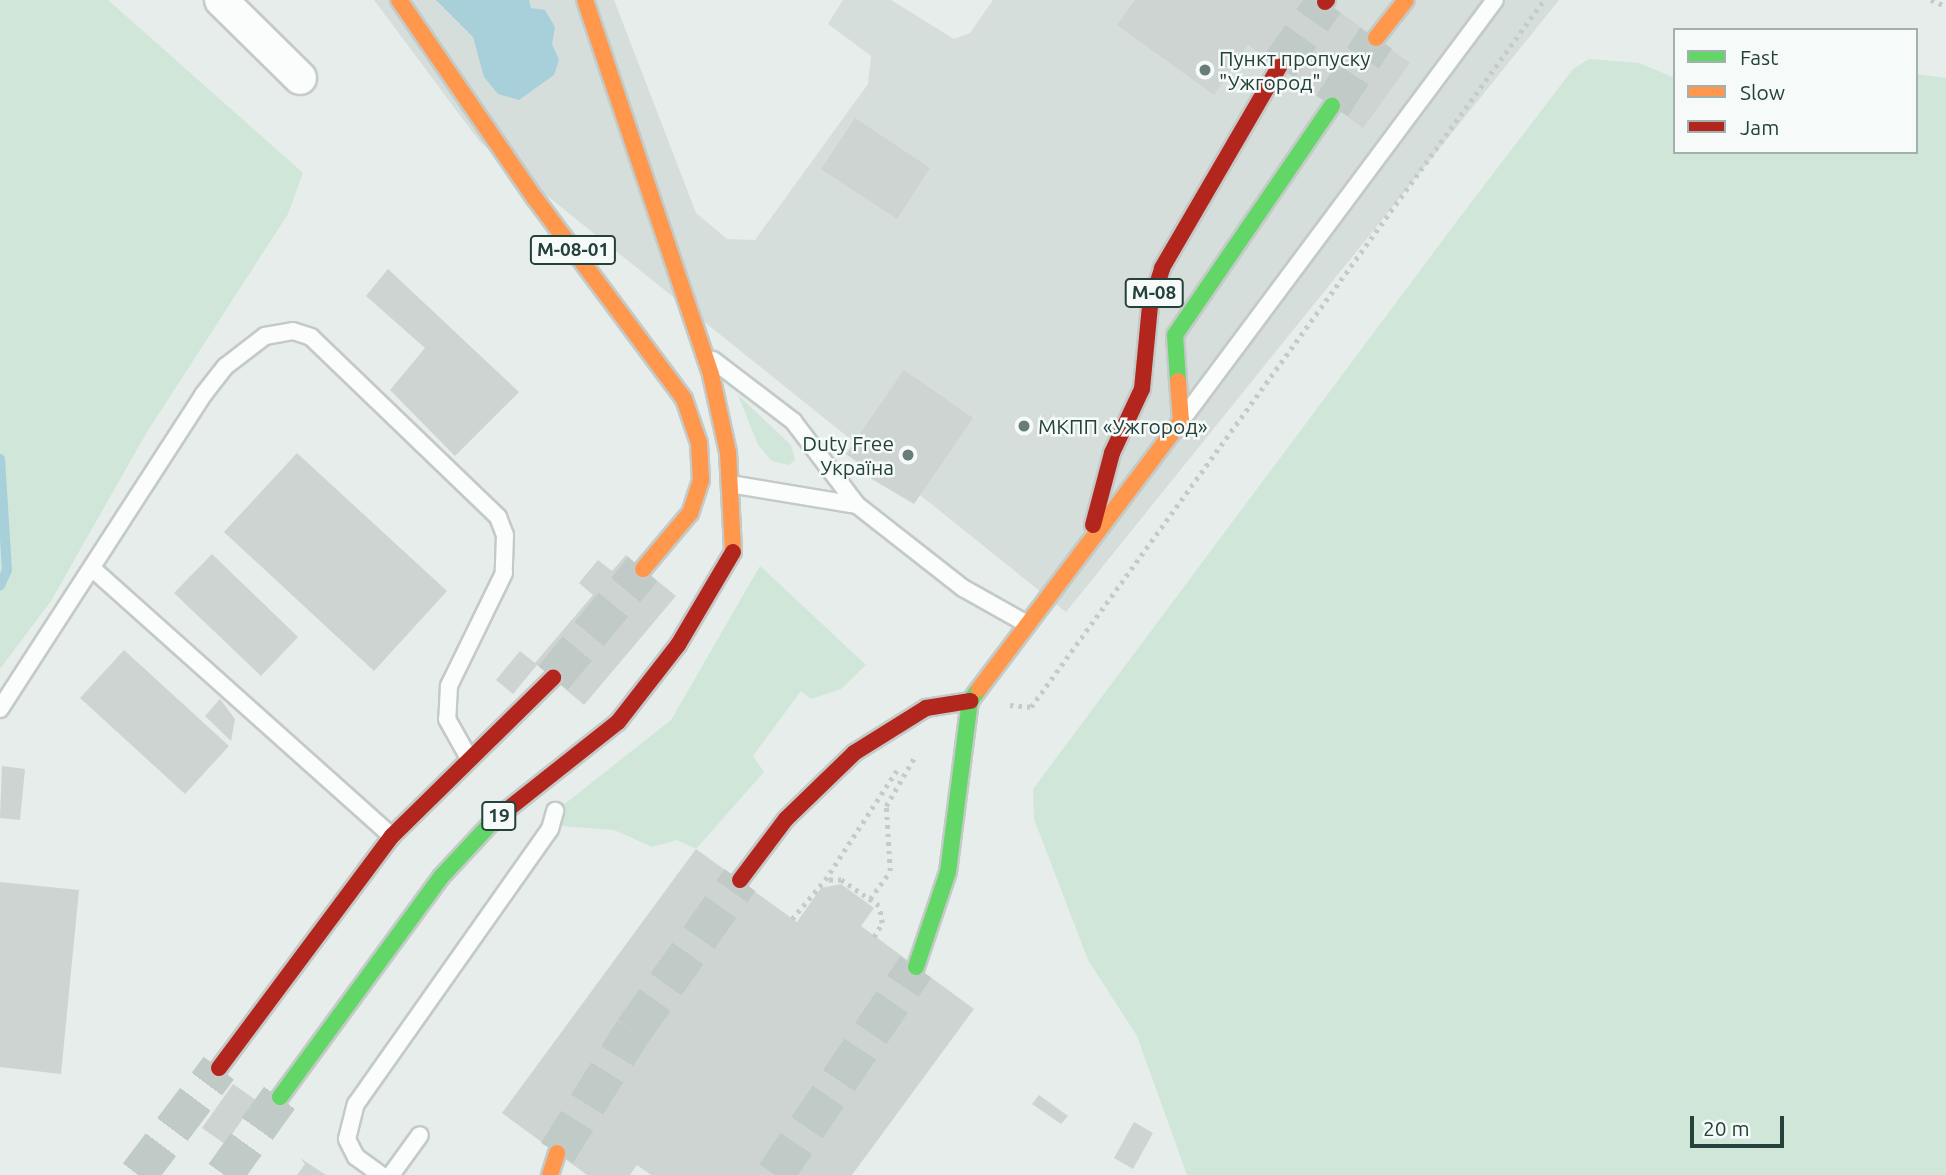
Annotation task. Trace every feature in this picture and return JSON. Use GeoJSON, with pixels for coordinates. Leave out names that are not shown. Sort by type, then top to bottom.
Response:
{"type":"FeatureCollection","features":[{"type":"Feature","properties":{"kind":"main road","name":"М-08-01"},"geometry":{"type":"LineString","coordinates":[[399,0],[534,197],[684,399],[699,443],[701,480],[690,513],[643,569]]}},
{"type":"Feature","properties":{"kind":"main road"},"geometry":{"type":"LineString","coordinates":[[585,0],[703,352],[728,452],[729,484]]}},
{"type":"Feature","properties":{"kind":"main road"},"geometry":{"type":"LineString","coordinates":[[1376,38],[1406,0]]}},
{"type":"Feature","properties":{"kind":"main road","name":"М-08"},"geometry":{"type":"LineString","coordinates":[[1089,541],[1112,453],[1142,389],[1150,306],[1162,268],[1279,67]]}},
{"type":"Feature","properties":{"kind":"main road","name":"М-08"},"geometry":{"type":"LineString","coordinates":[[974,695],[1181,421],[1175,335],[1332,106]]}},
{"type":"Feature","properties":{"kind":"main road","name":"19"},"geometry":{"type":"LineString","coordinates":[[280,1097],[441,877],[485,827],[618,722],[678,645],[733,552],[729,484]]}},
{"type":"Feature","properties":{"kind":"main road"},"geometry":{"type":"LineString","coordinates":[[219,1068],[392,836],[553,678]]}},
{"type":"Feature","properties":{"kind":"main road"},"geometry":{"type":"LineString","coordinates":[[740,880],[786,819],[854,752],[926,708],[974,695],[948,872],[916,967]]}},
{"type":"Feature","properties":{"kind":"main road"},"geometry":{"type":"LineString","coordinates":[[550,1175],[557,1153]]}},
{"type":"Feature","properties":{"kind":"street"},"geometry":{"type":"LineString","coordinates":[[221,0],[300,78]]}},
{"type":"Feature","properties":{"kind":"lane"},"geometry":{"type":"LineString","coordinates":[[1181,421],[1495,0]]}},
{"type":"Feature","properties":{"kind":"lane"},"geometry":{"type":"LineString","coordinates":[[0,709],[226,366],[265,336],[293,331],[310,337],[485,501],[501,526],[504,573],[449,686],[447,719],[469,758]]}},
{"type":"Feature","properties":{"kind":"lane"},"geometry":{"type":"LineString","coordinates":[[703,352],[793,421],[857,505],[963,589],[1027,624]]}},
{"type":"Feature","properties":{"kind":"lane"},"geometry":{"type":"LineString","coordinates":[[729,484],[857,505]]}},
{"type":"Feature","properties":{"kind":"lane"},"geometry":{"type":"LineString","coordinates":[[93,569],[392,836]]}},
{"type":"Feature","properties":{"kind":"lane"},"geometry":{"type":"LineString","coordinates":[[380,1175],[356,1157],[347,1139],[356,1104],[550,829],[555,811]]}},
{"type":"Feature","properties":{"kind":"lane"},"geometry":{"type":"LineString","coordinates":[[391,1175],[420,1135]]}},
{"type":"Feature","properties":{"kind":"path"},"geometry":{"type":"LineString","coordinates":[[974,695],[1031,708],[1544,0]]}},
{"type":"Feature","properties":{"kind":"path"},"geometry":{"type":"LineString","coordinates":[[1931,0],[1946,6]]}},
{"type":"Feature","properties":{"kind":"path"},"geometry":{"type":"LineString","coordinates":[[792,919],[825,880],[912,747]]}},
{"type":"Feature","properties":{"kind":"path"},"geometry":{"type":"LineString","coordinates":[[870,899],[890,871],[886,806],[920,749]]}},
{"type":"Feature","properties":{"kind":"path"},"geometry":{"type":"LineString","coordinates":[[825,880],[841,880],[870,899],[881,912],[874,937]]}},
{"type":"Feature","properties":{"kind":"shaded area","name":"МКПП «Ужгород»"},"geometry":{"type":"Polygon","coordinates":[[[374,0],[614,0],[696,213],[727,239],[755,240],[868,84],[871,56],[828,24],[843,0],[891,0],[954,39],[970,33],[993,0],[1559,0],[1066,612],[480,142],[374,0]]]}},
{"type":"Feature","properties":{"kind":"green space"},"geometry":{"type":"Polygon","coordinates":[[[0,0],[108,0],[303,173],[288,214],[147,432],[51,601],[0,669],[0,0]]]}},
{"type":"Feature","properties":{"kind":"green space"},"geometry":{"type":"Polygon","coordinates":[[[1589,59],[1639,63],[1673,77],[1673,154],[1918,154],[1918,74],[1946,78],[1946,1175],[1187,1175],[1137,1036],[1088,960],[1034,819],[1033,789],[1573,69],[1589,59]]]}},
{"type":"Feature","properties":{"kind":"green space"},"geometry":{"type":"Polygon","coordinates":[[[738,395],[791,445],[795,460],[789,465],[772,461],[758,445],[738,395]]]}},
{"type":"Feature","properties":{"kind":"green space"},"geometry":{"type":"Polygon","coordinates":[[[760,566],[866,665],[841,689],[811,699],[801,691],[753,756],[764,772],[696,849],[677,840],[652,847],[614,830],[560,826],[562,806],[671,720],[760,566]]]}},
{"type":"Feature","properties":{"kind":"water"},"geometry":{"type":"Polygon","coordinates":[[[436,0],[529,0],[531,8],[545,10],[555,27],[552,44],[559,60],[554,75],[519,100],[498,94],[484,77],[473,37],[436,0]]]}},
{"type":"Feature","properties":{"kind":"building"},"geometry":{"type":"Polygon","coordinates":[[[1135,0],[1323,0],[1410,63],[1363,128],[1248,45],[1214,95],[1117,25],[1135,0]]]}},
{"type":"Feature","properties":{"kind":"building"},"geometry":{"type":"Polygon","coordinates":[[[855,118],[930,168],[897,219],[821,169],[855,118]]]}},
{"type":"Feature","properties":{"kind":"building"},"geometry":{"type":"Polygon","coordinates":[[[388,269],[519,392],[455,456],[390,390],[425,348],[366,296],[388,269]]]}},
{"type":"Feature","properties":{"kind":"building"},"geometry":{"type":"Polygon","coordinates":[[[904,370],[973,418],[914,504],[865,475],[868,470],[846,454],[904,370]]]}},
{"type":"Feature","properties":{"kind":"building"},"geometry":{"type":"Polygon","coordinates":[[[297,453],[447,591],[374,671],[224,532],[297,453]]]}},
{"type":"Feature","properties":{"kind":"building"},"geometry":{"type":"Polygon","coordinates":[[[212,554],[298,637],[261,676],[174,593],[212,554]]]}},
{"type":"Feature","properties":{"kind":"building"},"geometry":{"type":"Polygon","coordinates":[[[626,555],[676,596],[584,705],[537,665],[513,694],[496,680],[520,651],[535,663],[593,595],[579,583],[598,560],[612,571],[626,555]]]}},
{"type":"Feature","properties":{"kind":"building"},"geometry":{"type":"Polygon","coordinates":[[[124,650],[229,746],[185,794],[80,698],[124,650]]]}},
{"type":"Feature","properties":{"kind":"building"},"geometry":{"type":"Polygon","coordinates":[[[220,699],[235,719],[231,741],[205,716],[220,699]]]}},
{"type":"Feature","properties":{"kind":"building"},"geometry":{"type":"Polygon","coordinates":[[[2,766],[25,769],[20,820],[0,818],[2,766]]]}},
{"type":"Feature","properties":{"kind":"building"},"geometry":{"type":"Polygon","coordinates":[[[696,849],[797,922],[821,888],[841,884],[874,908],[861,926],[974,1009],[852,1175],[651,1175],[637,1165],[630,1175],[587,1175],[502,1113],[696,849]]]}},
{"type":"Feature","properties":{"kind":"building"},"geometry":{"type":"Polygon","coordinates":[[[0,882],[79,890],[61,1074],[0,1067],[0,882]]]}},
{"type":"Feature","properties":{"kind":"building"},"geometry":{"type":"Polygon","coordinates":[[[233,1084],[256,1100],[225,1144],[202,1128],[233,1084]]]}},
{"type":"Feature","properties":{"kind":"building"},"geometry":{"type":"Polygon","coordinates":[[[1039,1095],[1068,1116],[1061,1124],[1032,1104],[1039,1095]]]}},
{"type":"Feature","properties":{"kind":"building"},"geometry":{"type":"Polygon","coordinates":[[[1134,1122],[1153,1133],[1133,1169],[1114,1158],[1134,1122]]]}},
{"type":"Feature","properties":{"kind":"building"},"geometry":{"type":"Polygon","coordinates":[[[300,1158],[326,1175],[297,1175],[305,1164],[300,1158]]]}},
{"type":"Feature","properties":{"kind":"waterway"},"geometry":{"type":"LineString","coordinates":[[0,459],[7,570],[0,586]]}},
{"type":"Feature","properties":{"kind":"tunnel"},"geometry":{"type":"LineString","coordinates":[[1279,67],[1325,2]]}},
{"type":"Feature","properties":{"kind":"tunnel"},"geometry":{"type":"LineString","coordinates":[[1332,106],[1376,38]]}},
{"type":"Feature","properties":{"kind":"tunnel"},"geometry":{"type":"LineString","coordinates":[[553,678],[643,569]]}},
{"type":"Feature","properties":{"kind":"tunnel"},"geometry":{"type":"LineString","coordinates":[[557,1153],[633,1031],[740,880]]}},
{"type":"Feature","properties":{"kind":"tunnel"},"geometry":{"type":"LineString","coordinates":[[775,1175],[916,967]]}},
{"type":"Feature","properties":{"kind":"tunnel"},"geometry":{"type":"LineString","coordinates":[[138,1175],[219,1068]]}},
{"type":"Feature","properties":{"kind":"tunnel"},"geometry":{"type":"LineString","coordinates":[[224,1175],[280,1097]]}},
{"type":"Feature","properties":{"kind":"traffic: fast"},"geometry":{"type":"LineString","coordinates":[[1178,381],[1175,335],[1332,106]]}},
{"type":"Feature","properties":{"kind":"traffic: fast"},"geometry":{"type":"LineString","coordinates":[[916,967],[948,872],[970,701],[979,689]]}},
{"type":"Feature","properties":{"kind":"traffic: fast"},"geometry":{"type":"LineString","coordinates":[[280,1097],[441,877],[493,821]]}},
{"type":"Feature","properties":{"kind":"traffic: slow"},"geometry":{"type":"LineString","coordinates":[[399,0],[534,197],[684,399],[699,443],[701,480],[690,513]]}},
{"type":"Feature","properties":{"kind":"traffic: slow"},"geometry":{"type":"LineString","coordinates":[[585,0],[711,375],[728,452],[733,552]]}},
{"type":"Feature","properties":{"kind":"traffic: slow"},"geometry":{"type":"LineString","coordinates":[[1376,38],[1406,0]]}},
{"type":"Feature","properties":{"kind":"traffic: slow"},"geometry":{"type":"LineString","coordinates":[[979,689],[1181,421],[1178,381]]}},
{"type":"Feature","properties":{"kind":"traffic: slow"},"geometry":{"type":"LineString","coordinates":[[643,569],[690,513]]}},
{"type":"Feature","properties":{"kind":"traffic: slow"},"geometry":{"type":"LineString","coordinates":[[550,1175],[557,1153]]}},
{"type":"Feature","properties":{"kind":"traffic: jam"},"geometry":{"type":"LineString","coordinates":[[1093,525],[1112,453],[1142,389],[1150,306],[1162,268],[1279,67]]}},
{"type":"Feature","properties":{"kind":"traffic: jam"},"geometry":{"type":"LineString","coordinates":[[493,821],[618,722],[678,645],[733,552]]}},
{"type":"Feature","properties":{"kind":"traffic: jam"},"geometry":{"type":"LineString","coordinates":[[219,1068],[392,836],[553,678]]}},
{"type":"Feature","properties":{"kind":"traffic: jam"},"geometry":{"type":"LineString","coordinates":[[740,880],[786,819],[854,753],[926,708],[970,701]]}},
{"type":"Feature","properties":{"kind":"place","name":"Пункт пропуску \"Ужгород\""},"geometry":{"type":"Point","coordinates":[1205,70]}},
{"type":"Feature","properties":{"kind":"place","name":"МКПП «Ужгород»"},"geometry":{"type":"Point","coordinates":[1024,426]}},
{"type":"Feature","properties":{"kind":"place","name":"Duty Free Україна"},"geometry":{"type":"Point","coordinates":[908,455]}}]}
